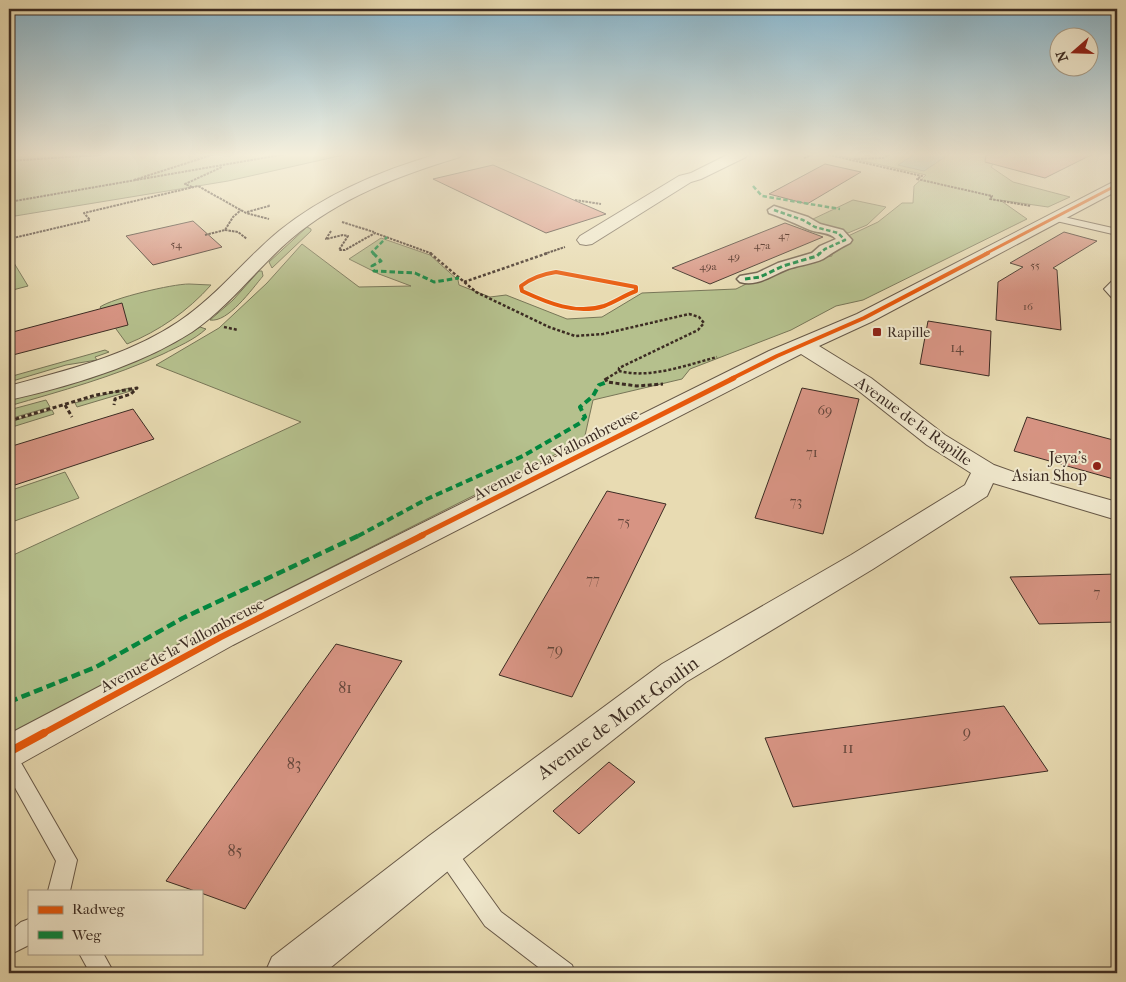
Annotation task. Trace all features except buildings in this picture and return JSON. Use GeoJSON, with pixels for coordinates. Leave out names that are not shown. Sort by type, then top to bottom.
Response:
{"type":"FeatureCollection","features":[{"type":"Feature","properties":{"kind":"street"},"geometry":{"type":"LineString","coordinates":[[9,393],[100,366],[144,349],[184,328],[211,308],[298,224],[339,200]]}},
{"type":"Feature","properties":{"kind":"street"},"geometry":{"type":"LineString","coordinates":[[586,240],[651,200]]}},
{"type":"Feature","properties":{"kind":"street","name":"Avenue de la Vallombreuse"},"geometry":{"type":"LineString","coordinates":[[9,752],[221,637],[777,356],[864,318],[1089,200]]}},
{"type":"Feature","properties":{"kind":"street"},"geometry":{"type":"LineString","coordinates":[[745,280],[760,277],[783,266],[817,256],[824,249],[845,240],[838,233],[814,227],[803,220],[774,210]]}},
{"type":"Feature","properties":{"kind":"street","name":"Avenue de la Rapille"},"geometry":{"type":"LineString","coordinates":[[803,345],[850,374],[936,440],[985,472],[1117,511]]}},
{"type":"Feature","properties":{"kind":"street","name":"Avenue de Mont-Goulin"},"geometry":{"type":"LineString","coordinates":[[288,973],[444,849],[674,673],[862,562],[977,490],[985,472]]}},
{"type":"Feature","properties":{"kind":"lane"},"geometry":{"type":"LineString","coordinates":[[1055,218],[1117,232]]}},
{"type":"Feature","properties":{"kind":"lane"},"geometry":{"type":"LineString","coordinates":[[1117,281],[1109,289],[1117,297]]}},
{"type":"Feature","properties":{"kind":"lane"},"geometry":{"type":"LineString","coordinates":[[9,760],[67,860],[59,890]]}},
{"type":"Feature","properties":{"kind":"lane"},"geometry":{"type":"LineString","coordinates":[[444,849],[493,919],[563,973]]}},
{"type":"Feature","properties":{"kind":"lane"},"geometry":{"type":"LineString","coordinates":[[9,944],[22,937],[28,931]]}},
{"type":"Feature","properties":{"kind":"lane"},"geometry":{"type":"LineString","coordinates":[[91,954],[103,973]]}},
{"type":"Feature","properties":{"kind":"path"},"geometry":{"type":"LineString","coordinates":[[9,202],[22,200]]}},
{"type":"Feature","properties":{"kind":"path"},"geometry":{"type":"LineString","coordinates":[[9,239],[90,220],[84,212],[139,200]]}},
{"type":"Feature","properties":{"kind":"path"},"geometry":{"type":"LineString","coordinates":[[223,200],[246,213],[272,219]]}},
{"type":"Feature","properties":{"kind":"path"},"geometry":{"type":"LineString","coordinates":[[575,200],[590,201],[607,206]]}},
{"type":"Feature","properties":{"kind":"path"},"geometry":{"type":"LineString","coordinates":[[995,200],[1035,206]]}},
{"type":"Feature","properties":{"kind":"path"},"geometry":{"type":"LineString","coordinates":[[246,213],[269,206],[269,204]]}},
{"type":"Feature","properties":{"kind":"path"},"geometry":{"type":"LineString","coordinates":[[226,230],[233,216],[241,210]]}},
{"type":"Feature","properties":{"kind":"path"},"geometry":{"type":"LineString","coordinates":[[341,222],[433,254],[476,292],[549,327],[575,336],[603,334],[689,314],[699,317],[704,323],[698,330],[619,368],[619,371],[608,376],[606,380],[617,384],[637,386],[665,384]]}},
{"type":"Feature","properties":{"kind":"path"},"geometry":{"type":"LineString","coordinates":[[330,227],[332,228],[326,240],[348,235],[339,248],[342,250],[375,233]]}},
{"type":"Feature","properties":{"kind":"path"},"geometry":{"type":"LineString","coordinates":[[205,235],[226,230],[238,232],[254,244]]}},
{"type":"Feature","properties":{"kind":"path"},"geometry":{"type":"LineString","coordinates":[[464,282],[565,248]]}},
{"type":"Feature","properties":{"kind":"path"},"geometry":{"type":"LineString","coordinates":[[561,256],[565,248]]}},
{"type":"Feature","properties":{"kind":"path"},"geometry":{"type":"LineString","coordinates":[[220,326],[238,330]]}},
{"type":"Feature","properties":{"kind":"path"},"geometry":{"type":"LineString","coordinates":[[619,371],[638,374],[694,363],[725,354]]}},
{"type":"Feature","properties":{"kind":"path"},"geometry":{"type":"LineString","coordinates":[[9,421],[102,394],[130,387],[137,388],[131,394],[115,399],[114,405]]}},
{"type":"Feature","properties":{"kind":"path"},"geometry":{"type":"LineString","coordinates":[[69,411],[72,418]]}},
{"type":"Feature","properties":{"kind":"green space"},"geometry":{"type":"Polygon","coordinates":[[[9,200],[113,200],[9,217],[9,200]]]}},
{"type":"Feature","properties":{"kind":"green space"},"geometry":{"type":"Polygon","coordinates":[[[853,200],[886,207],[867,225],[848,233],[811,220],[853,200]]]}},
{"type":"Feature","properties":{"kind":"green space"},"geometry":{"type":"Polygon","coordinates":[[[913,200],[1064,200],[1048,207],[1000,200],[1027,219],[863,300],[836,306],[791,330],[690,369],[682,379],[593,400],[584,440],[145,661],[9,742],[9,557],[301,422],[156,365],[219,328],[267,283],[302,244],[359,287],[411,286],[379,274],[349,259],[381,238],[430,255],[458,280],[459,285],[490,297],[506,295],[567,319],[602,317],[642,293],[736,289],[752,281],[773,276],[794,263],[832,256],[831,244],[878,222],[902,203],[913,203],[913,200]]]}},
{"type":"Feature","properties":{"kind":"green space"},"geometry":{"type":"Polygon","coordinates":[[[307,227],[311,231],[272,268],[269,262],[307,227]]]}},
{"type":"Feature","properties":{"kind":"green space"},"geometry":{"type":"Polygon","coordinates":[[[14,263],[28,286],[9,291],[9,264],[14,263]]]}},
{"type":"Feature","properties":{"kind":"green space"},"geometry":{"type":"Polygon","coordinates":[[[259,271],[262,271],[263,276],[232,311],[217,320],[210,320],[233,300],[259,271]]]}},
{"type":"Feature","properties":{"kind":"green space"},"geometry":{"type":"Polygon","coordinates":[[[189,284],[211,285],[183,312],[150,333],[127,344],[100,307],[143,292],[189,284]]]}},
{"type":"Feature","properties":{"kind":"green space"},"geometry":{"type":"Polygon","coordinates":[[[200,327],[206,329],[196,337],[163,354],[125,370],[9,406],[9,400],[83,379],[131,362],[178,340],[200,327]]]}},
{"type":"Feature","properties":{"kind":"green space"},"geometry":{"type":"Polygon","coordinates":[[[105,350],[109,352],[95,357],[97,360],[66,365],[9,382],[9,377],[105,350]]]}},
{"type":"Feature","properties":{"kind":"green space"},"geometry":{"type":"Polygon","coordinates":[[[129,388],[134,390],[77,407],[75,403],[129,388]]]}},
{"type":"Feature","properties":{"kind":"green space"},"geometry":{"type":"Polygon","coordinates":[[[46,400],[50,407],[9,419],[9,410],[46,400]]]}},
{"type":"Feature","properties":{"kind":"green space"},"geometry":{"type":"Polygon","coordinates":[[[52,410],[54,414],[9,428],[9,422],[52,410]]]}},
{"type":"Feature","properties":{"kind":"green space"},"geometry":{"type":"Polygon","coordinates":[[[65,472],[79,498],[9,523],[9,491],[65,472]]]}},
{"type":"Feature","properties":{"kind":"marked path"},"geometry":{"type":"LineString","coordinates":[[782,200],[840,209]]}},
{"type":"Feature","properties":{"kind":"marked path"},"geometry":{"type":"LineString","coordinates":[[745,279],[760,277],[783,266],[817,256],[825,249],[845,240],[838,233],[815,227],[803,220],[774,210]]}},
{"type":"Feature","properties":{"kind":"marked path"},"geometry":{"type":"LineString","coordinates":[[387,237],[373,249],[372,252],[381,261],[372,266],[374,271],[415,273],[434,282],[459,278]]}},
{"type":"Feature","properties":{"kind":"marked path"},"geometry":{"type":"LineString","coordinates":[[9,702],[96,667],[183,618],[340,546],[427,499],[523,456],[580,423],[585,417],[580,407],[593,396],[599,385],[607,382]]}},
{"type":"Feature","properties":{"kind":"cycle path"},"geometry":{"type":"LineString","coordinates":[[9,752],[221,637],[777,356],[864,318],[1089,200]]}},
{"type":"Feature","properties":{"kind":"cycle path"},"geometry":{"type":"LineString","coordinates":[[556,272],[636,287],[636,291],[604,306],[583,310],[552,304],[522,291],[521,286],[529,281],[542,275],[556,272]]}},
{"type":"Feature","properties":{"kind":"place","name":"Rapille"},"geometry":{"type":"Point","coordinates":[877,332]}},
{"type":"Feature","properties":{"kind":"place","name":"Jeya's Asian Shop"},"geometry":{"type":"Point","coordinates":[1097,466]}}]}
